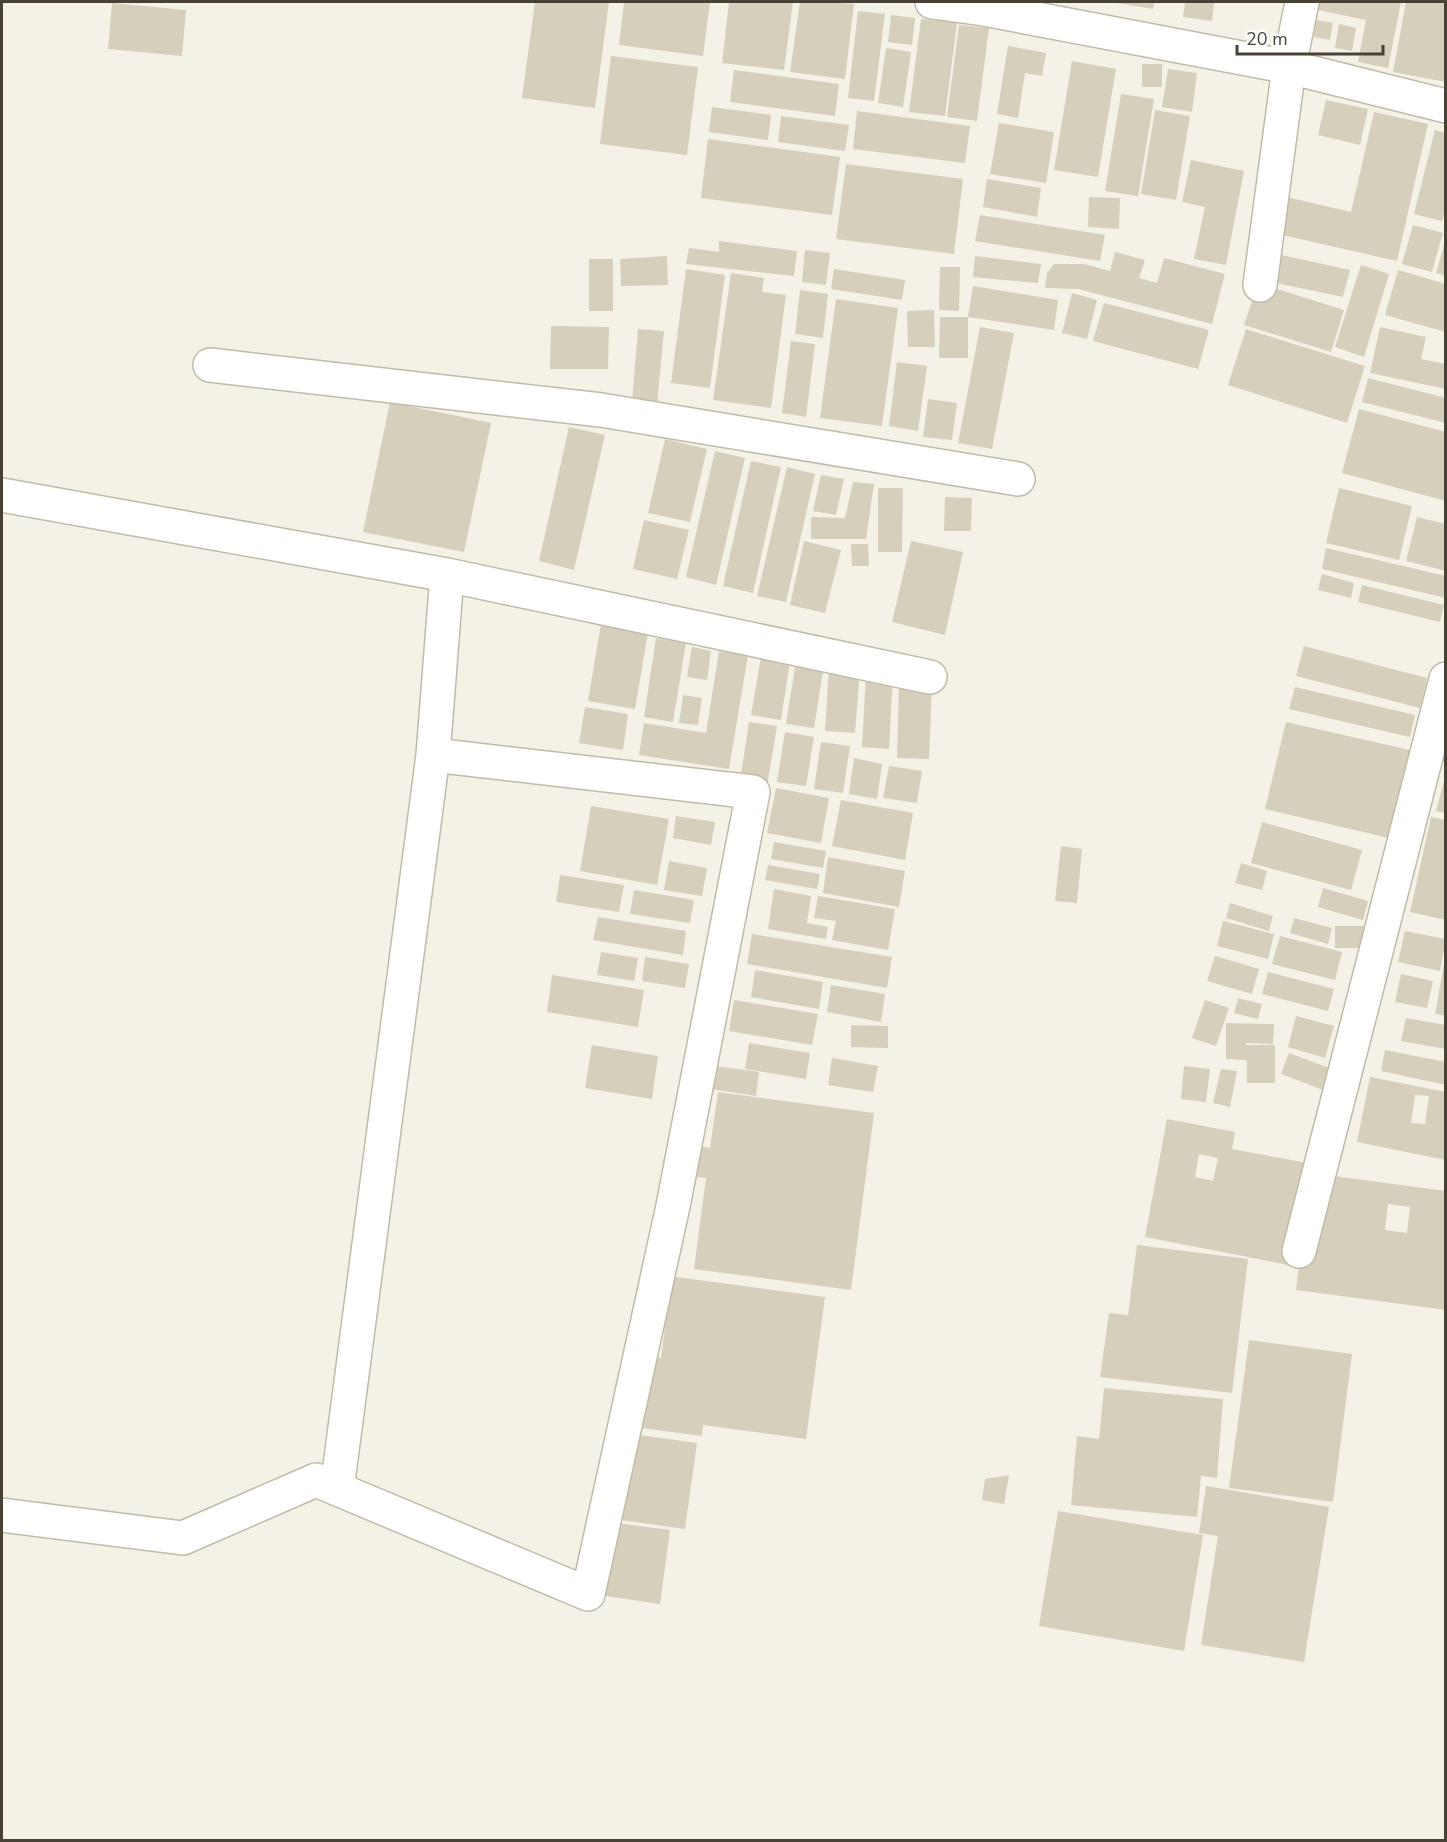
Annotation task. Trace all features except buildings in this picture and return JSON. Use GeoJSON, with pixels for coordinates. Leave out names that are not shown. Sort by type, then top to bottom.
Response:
{"type":"FeatureCollection","features":[{"type":"Feature","properties":{"kind":"street"},"geometry":{"type":"LineString","coordinates":[[932,2],[985,5],[1289,66],[1446,106]]}},
{"type":"Feature","properties":{"kind":"street"},"geometry":{"type":"LineString","coordinates":[[1260,285],[1289,66],[1302,2]]}},
{"type":"Feature","properties":{"kind":"street"},"geometry":{"type":"LineString","coordinates":[[210,365],[601,410],[1018,479]]}},
{"type":"Feature","properties":{"kind":"street"},"geometry":{"type":"LineString","coordinates":[[2,495],[447,575],[930,677]]}},
{"type":"Feature","properties":{"kind":"street"},"geometry":{"type":"LineString","coordinates":[[337,1489],[433,755],[447,575]]}},
{"type":"Feature","properties":{"kind":"street"},"geometry":{"type":"LineString","coordinates":[[1299,1251],[1446,679]]}},
{"type":"Feature","properties":{"kind":"street"},"geometry":{"type":"LineString","coordinates":[[2,1515],[183,1538],[316,1480],[588,1594],[673,1206],[753,792],[433,755]]}}]}
